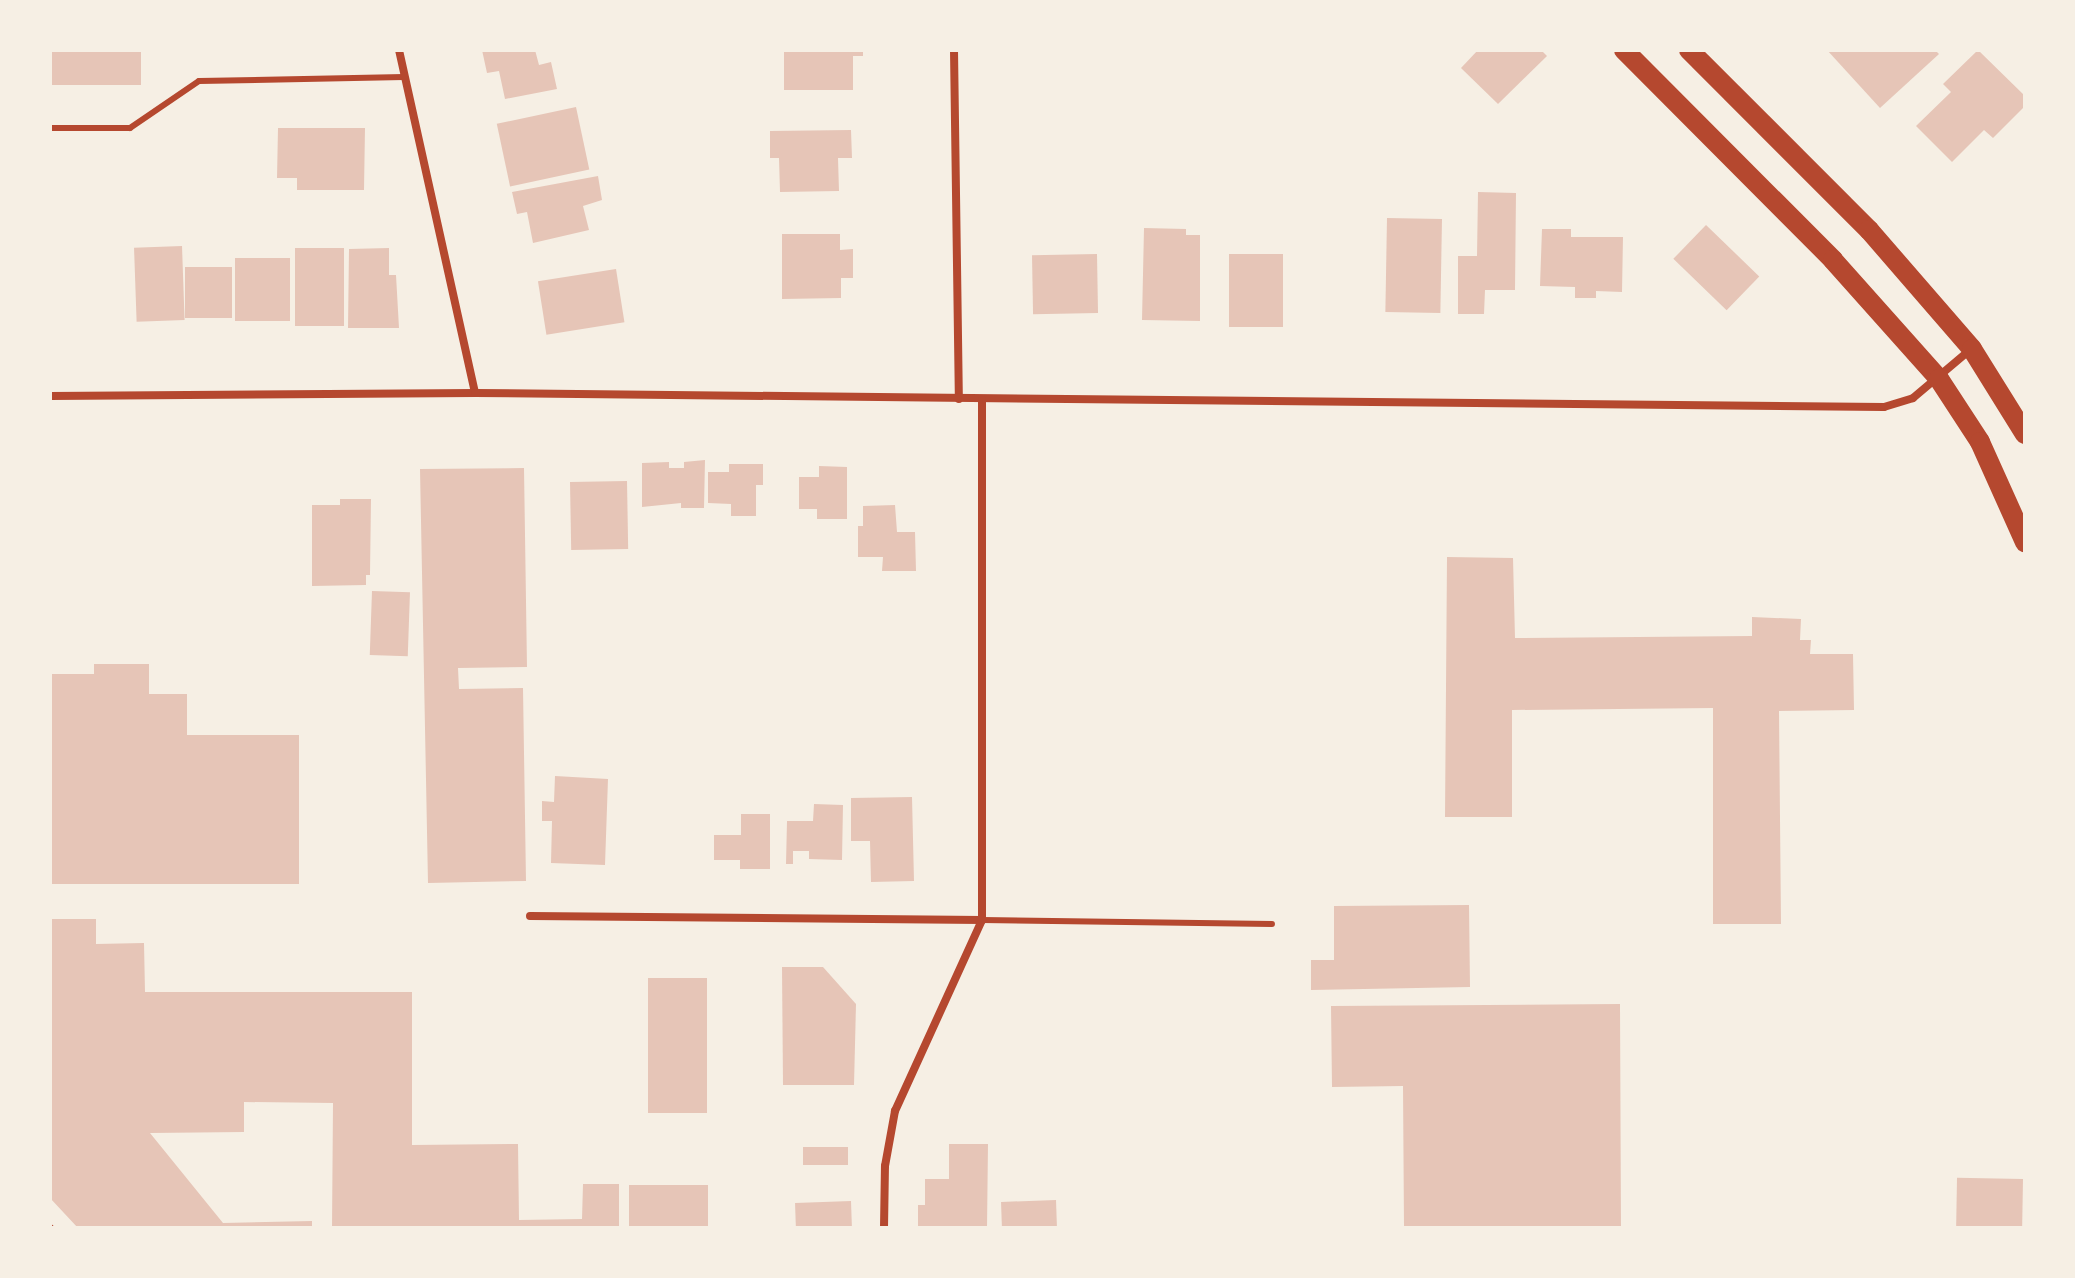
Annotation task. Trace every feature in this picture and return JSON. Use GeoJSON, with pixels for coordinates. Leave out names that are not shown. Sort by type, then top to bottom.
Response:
{"type":"FeatureCollection","features":[{"type":"Feature","properties":{"kind":"main road"},"geometry":{"type":"LineString","coordinates":[[1624,50],[1833,260],[1939,379],[1980,442],[2025,542]]}},
{"type":"Feature","properties":{"kind":"main road"},"geometry":{"type":"LineString","coordinates":[[1689,50],[1869,230],[1972,349],[2023,425]]}},
{"type":"Feature","properties":{"kind":"street"},"geometry":{"type":"LineString","coordinates":[[399,50],[475,393]]}},
{"type":"Feature","properties":{"kind":"street"},"geometry":{"type":"LineString","coordinates":[[954,50],[959,399]]}},
{"type":"Feature","properties":{"kind":"street"},"geometry":{"type":"LineString","coordinates":[[50,396],[475,393],[1884,407],[1913,398],[1972,349]]}},
{"type":"Feature","properties":{"kind":"street"},"geometry":{"type":"LineString","coordinates":[[884,1228],[885,1166],[895,1111],[982,920],[982,400]]}},
{"type":"Feature","properties":{"kind":"street"},"geometry":{"type":"LineString","coordinates":[[530,916],[982,920]]}},
{"type":"Feature","properties":{"kind":"lane"},"geometry":{"type":"LineString","coordinates":[[50,128],[130,128],[199,81],[404,77]]}},
{"type":"Feature","properties":{"kind":"lane"},"geometry":{"type":"LineString","coordinates":[[982,920],[1272,924]]}},
{"type":"Feature","properties":{"kind":"building"},"geometry":{"type":"Polygon","coordinates":[[[50,50],[141,50],[141,85],[50,85],[50,50]]]}},
{"type":"Feature","properties":{"kind":"building"},"geometry":{"type":"Polygon","coordinates":[[[482,50],[535,50],[539,65],[551,62],[557,89],[505,99],[499,71],[487,73],[482,50]]]}},
{"type":"Feature","properties":{"kind":"building"},"geometry":{"type":"Polygon","coordinates":[[[784,50],[863,50],[863,56],[853,56],[853,90],[784,90],[784,50]]]}},
{"type":"Feature","properties":{"kind":"building"},"geometry":{"type":"Polygon","coordinates":[[[1478,50],[1541,50],[1547,56],[1498,104],[1461,68],[1478,50]]]}},
{"type":"Feature","properties":{"kind":"building"},"geometry":{"type":"Polygon","coordinates":[[[1827,50],[1935,50],[1939,54],[1880,108],[1827,50]]]}},
{"type":"Feature","properties":{"kind":"building"},"geometry":{"type":"Polygon","coordinates":[[[1978,50],[2025,96],[2025,106],[1993,138],[1984,130],[1952,162],[1916,126],[1951,92],[1943,84],[1978,50]]]}},
{"type":"Feature","properties":{"kind":"building"},"geometry":{"type":"Polygon","coordinates":[[[576,107],[589,170],[510,186],[497,124],[576,107]]]}},
{"type":"Feature","properties":{"kind":"building"},"geometry":{"type":"Polygon","coordinates":[[[278,128],[365,128],[364,190],[297,190],[297,178],[277,178],[278,128]]]}},
{"type":"Feature","properties":{"kind":"building"},"geometry":{"type":"Polygon","coordinates":[[[851,130],[852,158],[838,158],[839,191],[780,192],[779,158],[770,158],[770,131],[851,130]]]}},
{"type":"Feature","properties":{"kind":"building"},"geometry":{"type":"Polygon","coordinates":[[[598,176],[602,200],[583,206],[589,230],[533,243],[527,212],[517,214],[512,192],[598,176]]]}},
{"type":"Feature","properties":{"kind":"building"},"geometry":{"type":"Polygon","coordinates":[[[1478,192],[1516,193],[1515,290],[1485,290],[1484,314],[1458,314],[1458,256],[1477,256],[1478,192]]]}},
{"type":"Feature","properties":{"kind":"building"},"geometry":{"type":"Polygon","coordinates":[[[1387,218],[1442,219],[1440,313],[1385,312],[1387,218]]]}},
{"type":"Feature","properties":{"kind":"building"},"geometry":{"type":"Polygon","coordinates":[[[1706,225],[1759,276],[1727,310],[1673,259],[1706,225]]]}},
{"type":"Feature","properties":{"kind":"building"},"geometry":{"type":"Polygon","coordinates":[[[1144,228],[1186,229],[1186,235],[1200,235],[1200,321],[1142,320],[1144,228]]]}},
{"type":"Feature","properties":{"kind":"building"},"geometry":{"type":"Polygon","coordinates":[[[1542,229],[1571,229],[1571,237],[1623,237],[1622,292],[1596,291],[1596,298],[1575,298],[1575,287],[1540,286],[1542,229]]]}},
{"type":"Feature","properties":{"kind":"building"},"geometry":{"type":"Polygon","coordinates":[[[782,234],[840,234],[840,250],[853,249],[853,278],[841,278],[841,298],[782,299],[782,234]]]}},
{"type":"Feature","properties":{"kind":"building"},"geometry":{"type":"Polygon","coordinates":[[[182,246],[185,320],[137,322],[134,248],[182,246]]]}},
{"type":"Feature","properties":{"kind":"building"},"geometry":{"type":"Polygon","coordinates":[[[295,248],[344,248],[344,326],[295,326],[295,248]]]}},
{"type":"Feature","properties":{"kind":"building"},"geometry":{"type":"Polygon","coordinates":[[[389,248],[389,275],[396,275],[399,328],[348,328],[349,249],[389,248]]]}},
{"type":"Feature","properties":{"kind":"building"},"geometry":{"type":"Polygon","coordinates":[[[1097,254],[1098,313],[1033,314],[1032,255],[1097,254]]]}},
{"type":"Feature","properties":{"kind":"building"},"geometry":{"type":"Polygon","coordinates":[[[1229,254],[1283,254],[1283,327],[1229,327],[1229,254]]]}},
{"type":"Feature","properties":{"kind":"building"},"geometry":{"type":"Polygon","coordinates":[[[235,258],[290,258],[290,321],[235,321],[235,258]]]}},
{"type":"Feature","properties":{"kind":"building"},"geometry":{"type":"Polygon","coordinates":[[[185,267],[232,267],[232,318],[185,318],[185,267]]]}},
{"type":"Feature","properties":{"kind":"building"},"geometry":{"type":"Polygon","coordinates":[[[616,269],[624,322],[546,335],[538,281],[616,269]]]}},
{"type":"Feature","properties":{"kind":"building"},"geometry":{"type":"Polygon","coordinates":[[[705,460],[704,508],[681,508],[681,503],[642,507],[642,463],[669,462],[669,468],[684,468],[684,462],[705,460]]]}},
{"type":"Feature","properties":{"kind":"building"},"geometry":{"type":"Polygon","coordinates":[[[729,464],[763,464],[763,485],[756,485],[756,516],[731,516],[731,504],[708,503],[708,472],[729,472],[729,464]]]}},
{"type":"Feature","properties":{"kind":"building"},"geometry":{"type":"Polygon","coordinates":[[[819,466],[847,467],[847,519],[817,519],[817,509],[799,509],[799,477],[819,477],[819,466]]]}},
{"type":"Feature","properties":{"kind":"building"},"geometry":{"type":"Polygon","coordinates":[[[524,468],[527,667],[458,668],[459,689],[523,688],[526,881],[428,883],[420,469],[524,468]]]}},
{"type":"Feature","properties":{"kind":"building"},"geometry":{"type":"Polygon","coordinates":[[[627,481],[628,549],[571,550],[570,482],[627,481]]]}},
{"type":"Feature","properties":{"kind":"building"},"geometry":{"type":"Polygon","coordinates":[[[340,499],[371,499],[370,575],[366,575],[366,585],[312,586],[312,505],[340,505],[340,499]]]}},
{"type":"Feature","properties":{"kind":"building"},"geometry":{"type":"Polygon","coordinates":[[[895,505],[897,532],[915,532],[916,571],[882,571],[883,557],[858,557],[858,526],[863,526],[863,506],[895,505]]]}},
{"type":"Feature","properties":{"kind":"building"},"geometry":{"type":"Polygon","coordinates":[[[1447,557],[1513,558],[1515,638],[1752,636],[1752,617],[1801,619],[1800,640],[1811,640],[1810,654],[1853,654],[1854,710],[1779,711],[1781,924],[1713,924],[1713,708],[1512,710],[1512,817],[1445,817],[1447,557]]]}},
{"type":"Feature","properties":{"kind":"building"},"geometry":{"type":"Polygon","coordinates":[[[372,591],[410,592],[408,656],[370,655],[372,591]]]}},
{"type":"Feature","properties":{"kind":"building"},"geometry":{"type":"Polygon","coordinates":[[[94,664],[149,664],[149,694],[187,694],[187,735],[299,735],[299,884],[50,884],[50,674],[94,674],[94,664]]]}},
{"type":"Feature","properties":{"kind":"building"},"geometry":{"type":"Polygon","coordinates":[[[555,776],[608,779],[605,865],[551,863],[552,821],[542,821],[542,801],[554,802],[555,776]]]}},
{"type":"Feature","properties":{"kind":"building"},"geometry":{"type":"Polygon","coordinates":[[[912,797],[914,881],[871,882],[870,841],[851,841],[851,798],[912,797]]]}},
{"type":"Feature","properties":{"kind":"building"},"geometry":{"type":"Polygon","coordinates":[[[814,804],[843,805],[842,860],[809,859],[809,851],[793,851],[793,864],[786,864],[787,821],[813,821],[814,804]]]}},
{"type":"Feature","properties":{"kind":"building"},"geometry":{"type":"Polygon","coordinates":[[[741,814],[770,814],[770,869],[740,869],[740,860],[714,860],[714,835],[741,835],[741,814]]]}},
{"type":"Feature","properties":{"kind":"building"},"geometry":{"type":"Polygon","coordinates":[[[1469,905],[1470,987],[1311,990],[1311,960],[1334,960],[1334,906],[1469,905]]]}},
{"type":"Feature","properties":{"kind":"building"},"geometry":{"type":"Polygon","coordinates":[[[50,919],[96,919],[96,944],[144,943],[145,992],[412,992],[412,1145],[518,1144],[519,1220],[582,1219],[583,1184],[619,1184],[619,1228],[332,1228],[333,1103],[244,1102],[244,1132],[150,1133],[223,1223],[312,1221],[312,1228],[78,1228],[50,1198],[50,919]]]}},
{"type":"Feature","properties":{"kind":"building"},"geometry":{"type":"Polygon","coordinates":[[[782,967],[823,967],[856,1004],[854,1085],[783,1085],[782,967]]]}},
{"type":"Feature","properties":{"kind":"building"},"geometry":{"type":"Polygon","coordinates":[[[648,978],[707,978],[707,1113],[648,1113],[648,978]]]}},
{"type":"Feature","properties":{"kind":"building"},"geometry":{"type":"Polygon","coordinates":[[[1620,1004],[1621,1228],[1404,1228],[1403,1086],[1332,1087],[1331,1006],[1620,1004]]]}},
{"type":"Feature","properties":{"kind":"building"},"geometry":{"type":"Polygon","coordinates":[[[949,1144],[988,1144],[987,1228],[918,1228],[918,1205],[925,1205],[925,1179],[949,1179],[949,1144]]]}},
{"type":"Feature","properties":{"kind":"building"},"geometry":{"type":"Polygon","coordinates":[[[803,1147],[848,1147],[848,1165],[803,1165],[803,1147]]]}},
{"type":"Feature","properties":{"kind":"building"},"geometry":{"type":"Polygon","coordinates":[[[1957,1178],[2023,1179],[2022,1228],[1956,1227],[1957,1178]]]}},
{"type":"Feature","properties":{"kind":"building"},"geometry":{"type":"Polygon","coordinates":[[[629,1185],[708,1185],[708,1228],[629,1228],[629,1185]]]}},
{"type":"Feature","properties":{"kind":"building"},"geometry":{"type":"Polygon","coordinates":[[[1056,1200],[1057,1228],[1002,1228],[1001,1202],[1056,1200]]]}},
{"type":"Feature","properties":{"kind":"building"},"geometry":{"type":"Polygon","coordinates":[[[851,1201],[852,1228],[796,1228],[795,1203],[851,1201]]]}}]}
